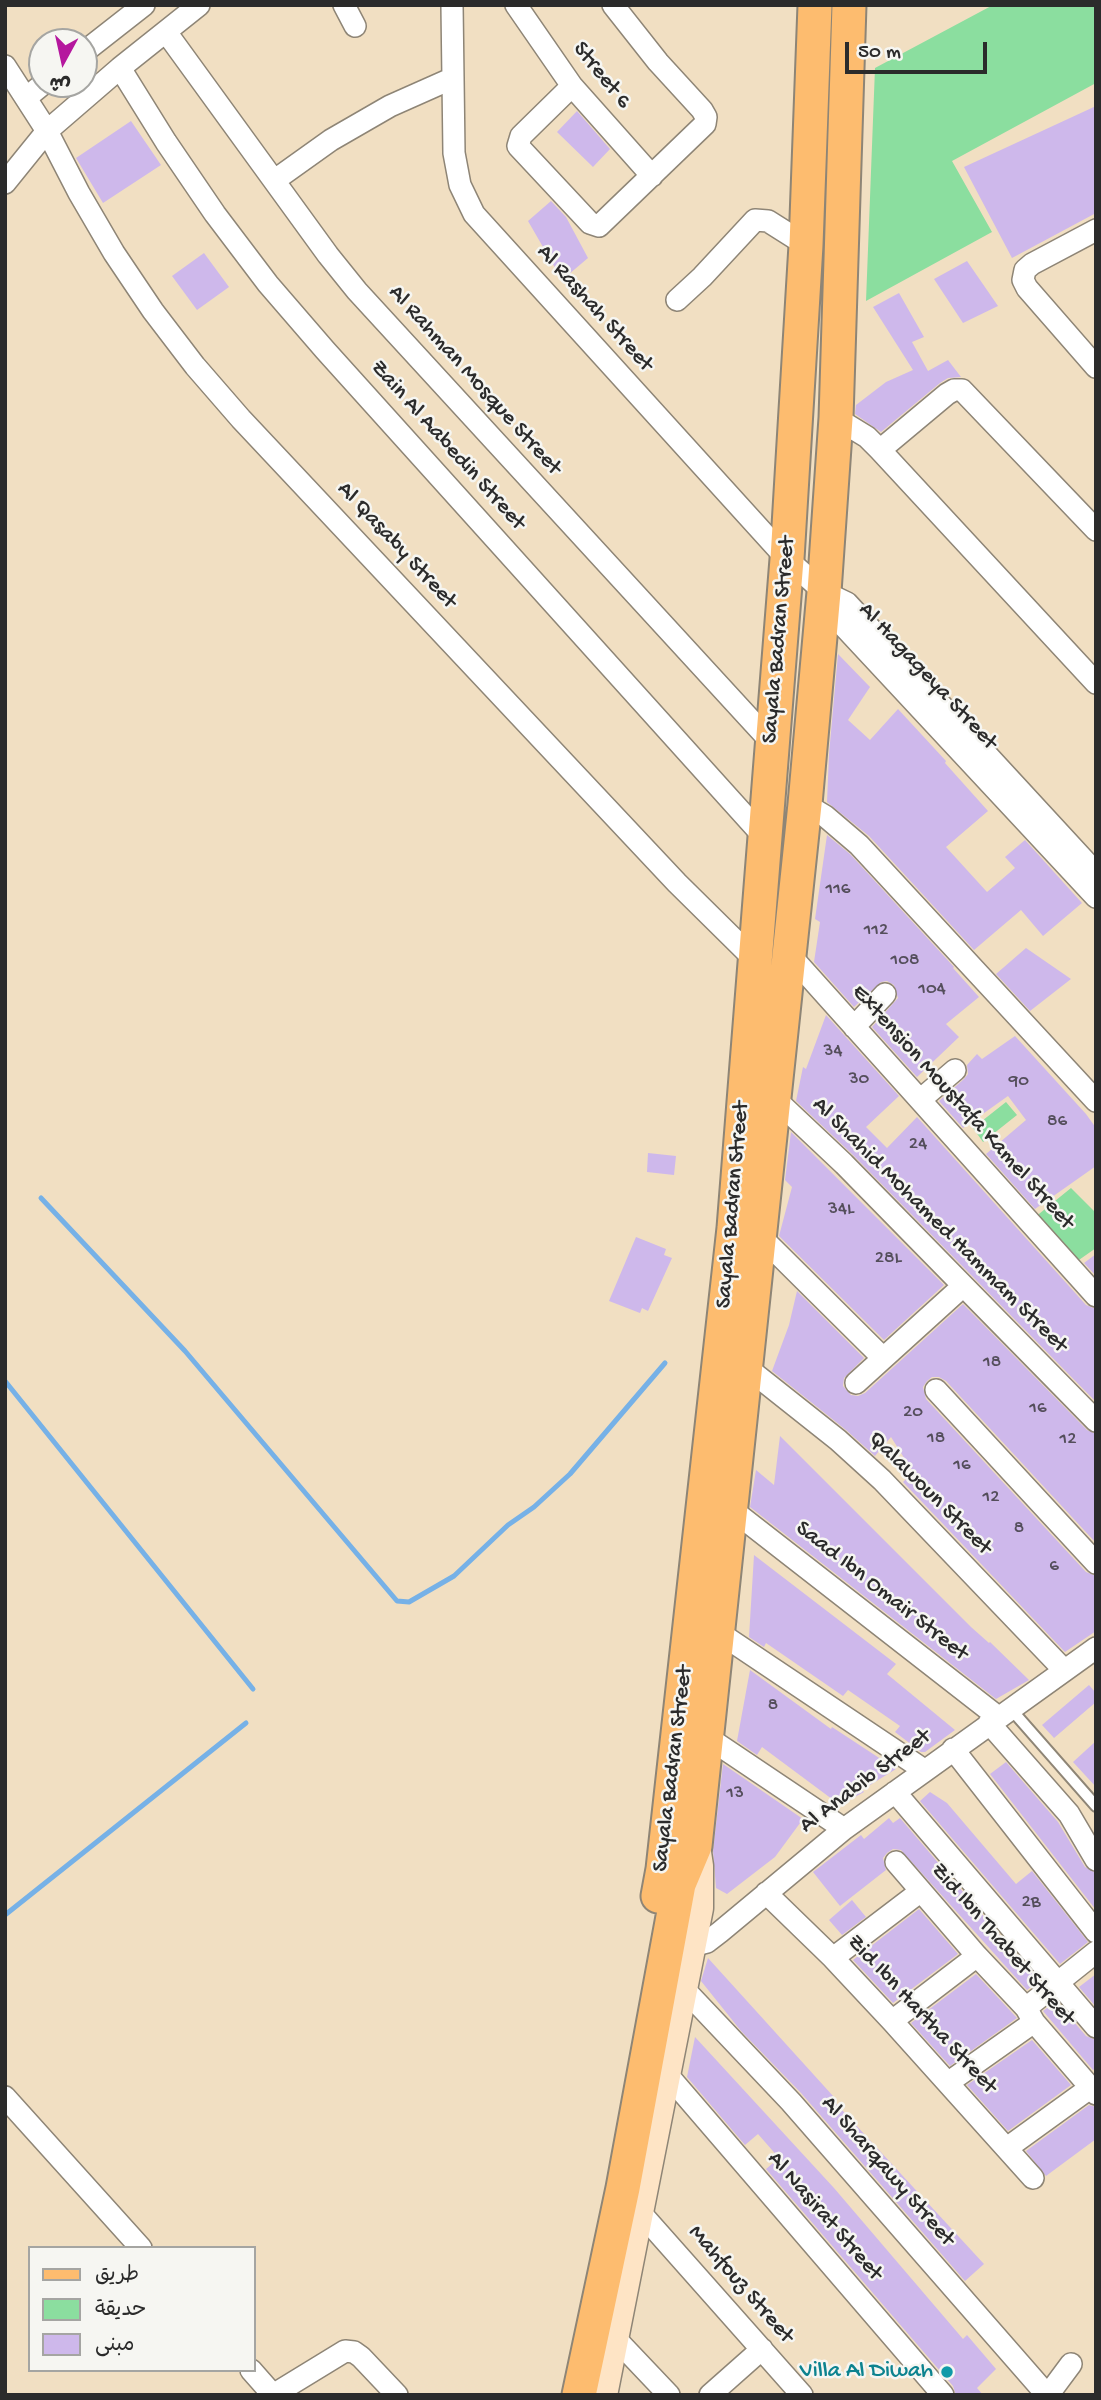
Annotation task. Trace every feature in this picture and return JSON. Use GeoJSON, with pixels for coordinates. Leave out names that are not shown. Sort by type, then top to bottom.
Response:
{"type":"FeatureCollection","features":[{"type":"Feature","properties":{"kind":"main road","name":"Sayala Badran Street"},"geometry":{"type":"LineString","coordinates":[[563,2395],[663,1869],[711,1565],[734,1228],[787,559],[806,245],[815,5]]}},
{"type":"Feature","properties":{"kind":"main road","name":"Sayala Badran Street"},"geometry":{"type":"LineString","coordinates":[[579,2395],[623,2188],[680,1945],[679,1884],[695,1846],[718,1632],[711,1565],[731,1509],[805,804],[824,592],[836,418],[849,5]]}},
{"type":"Feature","properties":{"kind":"street"},"geometry":{"type":"LineString","coordinates":[[98,41],[144,5]]}},
{"type":"Feature","properties":{"kind":"street"},"geometry":{"type":"LineString","coordinates":[[5,183],[47,131],[199,5]]}},
{"type":"Feature","properties":{"kind":"street"},"geometry":{"type":"LineString","coordinates":[[344,5],[355,26]]}},
{"type":"Feature","properties":{"kind":"street","name":"Al Rashah Street"},"geometry":{"type":"LineString","coordinates":[[452,5],[454,153],[460,185],[474,214],[787,559],[824,592]]}},
{"type":"Feature","properties":{"kind":"street","name":"Street 6"},"geometry":{"type":"LineString","coordinates":[[516,5],[572,86],[652,176]]}},
{"type":"Feature","properties":{"kind":"street"},"geometry":{"type":"LineString","coordinates":[[572,86],[521,136],[520,150],[594,226],[599,226],[701,130],[706,117],[613,5]]}},
{"type":"Feature","properties":{"kind":"street","name":"Al Rahman Mosque Street"},"geometry":{"type":"LineString","coordinates":[[166,32],[328,255],[387,326],[772,743]]}},
{"type":"Feature","properties":{"kind":"street","name":"Al Qasaby Street"},"geometry":{"type":"LineString","coordinates":[[5,66],[47,131],[114,253],[195,366],[658,863],[755,960]]}},
{"type":"Feature","properties":{"kind":"street","name":"Zain Al Aabedin Street"},"geometry":{"type":"LineString","coordinates":[[120,68],[215,214],[268,284],[765,837]]}},
{"type":"Feature","properties":{"kind":"street"},"geometry":{"type":"LineString","coordinates":[[275,180],[342,133],[390,106],[453,78]]}},
{"type":"Feature","properties":{"kind":"street"},"geometry":{"type":"LineString","coordinates":[[677,300],[755,220],[768,221],[806,245]]}},
{"type":"Feature","properties":{"kind":"street"},"geometry":{"type":"LineString","coordinates":[[1096,230],[1032,264],[1025,270],[1023,280],[1096,367]]}},
{"type":"Feature","properties":{"kind":"street"},"geometry":{"type":"LineString","coordinates":[[880,450],[947,394],[962,390],[1096,530]]}},
{"type":"Feature","properties":{"kind":"street"},"geometry":{"type":"LineString","coordinates":[[836,418],[859,432],[880,450],[1096,683]]}},
{"type":"Feature","properties":{"kind":"street","name":"Al Hagageya Street"},"geometry":{"type":"LineString","coordinates":[[824,592],[847,603],[1096,873]]}},
{"type":"Feature","properties":{"kind":"street","name":"Al Hagageya Street"},"geometry":{"type":"LineString","coordinates":[[824,592],[826,601],[837,619],[1096,897]]}},
{"type":"Feature","properties":{"kind":"street"},"geometry":{"type":"LineString","coordinates":[[805,804],[825,816],[859,845],[1096,1101]]}},
{"type":"Feature","properties":{"kind":"street","name":"Extension Moustafa Kamel Street"},"geometry":{"type":"LineString","coordinates":[[789,954],[1096,1296]]}},
{"type":"Feature","properties":{"kind":"street"},"geometry":{"type":"LineString","coordinates":[[854,1027],[885,994]]}},
{"type":"Feature","properties":{"kind":"street"},"geometry":{"type":"LineString","coordinates":[[920,1100],[955,1070]]}},
{"type":"Feature","properties":{"kind":"street","name":"Al Shahid Mohamed Hammam Street"},"geometry":{"type":"LineString","coordinates":[[774,1098],[845,1164],[962,1287],[1096,1421]]}},
{"type":"Feature","properties":{"kind":"street"},"geometry":{"type":"LineString","coordinates":[[760,1236],[883,1358]]}},
{"type":"Feature","properties":{"kind":"street"},"geometry":{"type":"LineString","coordinates":[[856,1383],[962,1287]]}},
{"type":"Feature","properties":{"kind":"street","name":"Qalawoun Street"},"geometry":{"type":"LineString","coordinates":[[746,1367],[838,1440],[882,1480],[1064,1670]]}},
{"type":"Feature","properties":{"kind":"street"},"geometry":{"type":"LineString","coordinates":[[936,1390],[1096,1563]]}},
{"type":"Feature","properties":{"kind":"street","name":"Saad Ibn Omair Street"},"geometry":{"type":"LineString","coordinates":[[731,1509],[999,1716],[1069,1814],[1096,1860]]}},
{"type":"Feature","properties":{"kind":"street"},"geometry":{"type":"LineString","coordinates":[[718,1632],[925,1770]]}},
{"type":"Feature","properties":{"kind":"street","name":"Al Anabib Street"},"geometry":{"type":"LineString","coordinates":[[680,1945],[707,1942],[844,1829],[1096,1648]]}},
{"type":"Feature","properties":{"kind":"street"},"geometry":{"type":"LineString","coordinates":[[707,1737],[844,1829]]}},
{"type":"Feature","properties":{"kind":"street"},"geometry":{"type":"LineString","coordinates":[[953,1749],[1096,1932]]}},
{"type":"Feature","properties":{"kind":"street"},"geometry":{"type":"LineString","coordinates":[[894,1792],[1096,2027]]}},
{"type":"Feature","properties":{"kind":"street","name":"Zid Ibn Thabet Street"},"geometry":{"type":"LineString","coordinates":[[896,1862],[1093,2091]]}},
{"type":"Feature","properties":{"kind":"street"},"geometry":{"type":"LineString","coordinates":[[833,1958],[921,1891]]}},
{"type":"Feature","properties":{"kind":"street","name":"Zid Ibn Hartha Street"},"geometry":{"type":"LineString","coordinates":[[766,1893],[833,1958],[949,2082],[1032,2178]]}},
{"type":"Feature","properties":{"kind":"street","name":"Sayala Badran Street"},"geometry":{"type":"LineString","coordinates":[[602,2395],[683,1987],[680,1945]]}},
{"type":"Feature","properties":{"kind":"street"},"geometry":{"type":"LineString","coordinates":[[949,2082],[1030,2015],[1058,1982],[1096,1952]]}},
{"type":"Feature","properties":{"kind":"street"},"geometry":{"type":"LineString","coordinates":[[892,2021],[977,1956]]}},
{"type":"Feature","properties":{"kind":"street","name":"Al Sharqawy Street"},"geometry":{"type":"LineString","coordinates":[[683,1987],[791,2102],[1047,2395]]}},
{"type":"Feature","properties":{"kind":"street","name":"Al Nasirat Street"},"geometry":{"type":"LineString","coordinates":[[666,2073],[943,2395]]}},
{"type":"Feature","properties":{"kind":"street"},"geometry":{"type":"LineString","coordinates":[[1007,2148],[1093,2091]]}},
{"type":"Feature","properties":{"kind":"street"},"geometry":{"type":"LineString","coordinates":[[5,2097],[139,2246]]}},
{"type":"Feature","properties":{"kind":"street","name":"Mahfouz Street"},"geometry":{"type":"LineString","coordinates":[[638,2210],[802,2395]]}},
{"type":"Feature","properties":{"kind":"street"},"geometry":{"type":"LineString","coordinates":[[613,2336],[669,2395]]}},
{"type":"Feature","properties":{"kind":"street"},"geometry":{"type":"LineString","coordinates":[[710,2395],[762,2349]]}},
{"type":"Feature","properties":{"kind":"street"},"geometry":{"type":"LineString","coordinates":[[253,2372],[273,2395],[345,2351],[354,2352],[397,2395]]}},
{"type":"Feature","properties":{"kind":"street"},"geometry":{"type":"LineString","coordinates":[[1047,2395],[1071,2364]]}},
{"type":"Feature","properties":{"kind":"lane"},"geometry":{"type":"LineString","coordinates":[[999,1716],[1096,1806]]}},
{"type":"Feature","properties":{"kind":"green space"},"geometry":{"type":"Polygon","coordinates":[[[993,5],[1096,5],[1096,83],[952,161],[992,232],[866,301],[875,68],[993,5]]]}},
{"type":"Feature","properties":{"kind":"green space"},"geometry":{"type":"Polygon","coordinates":[[[1006,1102],[1017,1115],[983,1142],[973,1128],[1006,1102]]]}},
{"type":"Feature","properties":{"kind":"green space"},"geometry":{"type":"Polygon","coordinates":[[[1071,1188],[1096,1213],[1096,1248],[1076,1262],[1034,1218],[1071,1188]]]}},
{"type":"Feature","properties":{"kind":"building"},"geometry":{"type":"Polygon","coordinates":[[[1096,106],[1096,213],[1012,258],[964,167],[1096,106]]]}},
{"type":"Feature","properties":{"kind":"building"},"geometry":{"type":"Polygon","coordinates":[[[577,111],[610,149],[593,167],[557,132],[577,111]]]}},
{"type":"Feature","properties":{"kind":"building"},"geometry":{"type":"Polygon","coordinates":[[[131,121],[161,165],[103,203],[76,158],[131,121]]]}},
{"type":"Feature","properties":{"kind":"building"},"geometry":{"type":"Polygon","coordinates":[[[551,201],[566,217],[588,258],[562,280],[528,221],[551,201]]]}},
{"type":"Feature","properties":{"kind":"building"},"geometry":{"type":"Polygon","coordinates":[[[204,253],[229,287],[197,310],[172,276],[204,253]]]}},
{"type":"Feature","properties":{"kind":"building"},"geometry":{"type":"Polygon","coordinates":[[[967,261],[998,306],[963,323],[934,279],[967,261]]]}},
{"type":"Feature","properties":{"kind":"building"},"geometry":{"type":"Polygon","coordinates":[[[899,293],[924,337],[912,342],[928,371],[948,360],[961,377],[948,378],[940,383],[881,432],[855,414],[856,405],[886,382],[913,370],[873,307],[899,293]]]}},
{"type":"Feature","properties":{"kind":"building"},"geometry":{"type":"Polygon","coordinates":[[[838,654],[870,687],[848,720],[870,740],[898,709],[988,811],[946,847],[987,892],[1015,868],[1005,857],[1025,840],[1082,903],[1043,936],[1021,910],[974,950],[869,836],[827,802],[838,654]]]}},
{"type":"Feature","properties":{"kind":"building"},"geometry":{"type":"Polygon","coordinates":[[[827,835],[850,854],[979,997],[946,1024],[959,1037],[917,1077],[872,1027],[898,998],[894,985],[887,981],[881,982],[854,1007],[814,962],[820,922],[815,919],[827,835]]]}},
{"type":"Feature","properties":{"kind":"building"},"geometry":{"type":"Polygon","coordinates":[[[1026,948],[1071,979],[1030,1011],[996,974],[1026,948]]]}},
{"type":"Feature","properties":{"kind":"building"},"geometry":{"type":"Polygon","coordinates":[[[826,1015],[899,1096],[866,1127],[887,1148],[917,1117],[1086,1305],[1096,1309],[1096,1402],[853,1155],[796,1101],[803,1067],[806,1069],[826,1015]]]}},
{"type":"Feature","properties":{"kind":"building"},"geometry":{"type":"Polygon","coordinates":[[[1015,1036],[1096,1128],[1096,1166],[1035,1209],[986,1154],[1026,1120],[1008,1096],[963,1128],[939,1101],[964,1079],[968,1074],[967,1065],[977,1054],[982,1059],[1015,1036]]]}},
{"type":"Feature","properties":{"kind":"building"},"geometry":{"type":"Polygon","coordinates":[[[791,1132],[944,1285],[884,1340],[779,1236],[792,1187],[785,1180],[791,1132]]]}},
{"type":"Feature","properties":{"kind":"building"},"geometry":{"type":"Polygon","coordinates":[[[648,1153],[676,1156],[674,1175],[647,1172],[648,1153]]]}},
{"type":"Feature","properties":{"kind":"building"},"geometry":{"type":"Polygon","coordinates":[[[636,1237],[666,1249],[664,1255],[672,1258],[648,1311],[642,1308],[640,1313],[609,1301],[636,1237]]]}},
{"type":"Feature","properties":{"kind":"building"},"geometry":{"type":"Polygon","coordinates":[[[1096,1254],[1096,1276],[1084,1263],[1096,1254]]]}},
{"type":"Feature","properties":{"kind":"building"},"geometry":{"type":"Polygon","coordinates":[[[797,1291],[864,1358],[844,1378],[843,1386],[851,1395],[865,1393],[963,1304],[1087,1430],[1096,1434],[1096,1543],[946,1381],[932,1377],[923,1387],[926,1399],[1086,1572],[1096,1576],[1096,1631],[1065,1652],[903,1482],[913,1472],[891,1437],[875,1456],[772,1371],[789,1325],[797,1291]]]}},
{"type":"Feature","properties":{"kind":"building"},"geometry":{"type":"Polygon","coordinates":[[[780,1436],[971,1627],[1029,1680],[996,1699],[750,1507],[756,1470],[774,1485],[780,1436]]]}},
{"type":"Feature","properties":{"kind":"building"},"geometry":{"type":"Polygon","coordinates":[[[754,1555],[896,1664],[887,1674],[955,1730],[925,1752],[921,1752],[895,1732],[900,1726],[848,1690],[843,1696],[766,1643],[764,1647],[749,1637],[754,1555]]]}},
{"type":"Feature","properties":{"kind":"building"},"geometry":{"type":"Polygon","coordinates":[[[750,1670],[831,1729],[832,1727],[896,1769],[840,1805],[762,1747],[757,1755],[737,1741],[750,1670]]]}},
{"type":"Feature","properties":{"kind":"building"},"geometry":{"type":"Polygon","coordinates":[[[1089,1685],[1096,1693],[1096,1702],[1054,1738],[1042,1725],[1089,1685]]]}},
{"type":"Feature","properties":{"kind":"building"},"geometry":{"type":"Polygon","coordinates":[[[1096,1741],[1096,1787],[1073,1762],[1096,1741]]]}},
{"type":"Feature","properties":{"kind":"building"},"geometry":{"type":"Polygon","coordinates":[[[1006,1762],[1058,1822],[1085,1867],[1096,1873],[1096,1910],[990,1774],[1006,1762]]]}},
{"type":"Feature","properties":{"kind":"building"},"geometry":{"type":"Polygon","coordinates":[[[723,1764],[803,1819],[775,1857],[727,1894],[716,1888],[713,1851],[723,1764]]]}},
{"type":"Feature","properties":{"kind":"building"},"geometry":{"type":"Polygon","coordinates":[[[930,1792],[947,1803],[1016,1884],[1032,1871],[1088,1942],[1060,1964],[920,1801],[930,1792]]]}},
{"type":"Feature","properties":{"kind":"building"},"geometry":{"type":"Polygon","coordinates":[[[889,1818],[893,1823],[900,1818],[1039,1981],[1027,1990],[901,1850],[893,1849],[887,1853],[883,1858],[886,1870],[840,1906],[813,1872],[861,1835],[864,1839],[889,1818]]]}},
{"type":"Feature","properties":{"kind":"building"},"geometry":{"type":"Polygon","coordinates":[[[852,1900],[866,1917],[842,1935],[829,1920],[852,1900]]]}},
{"type":"Feature","properties":{"kind":"building"},"geometry":{"type":"Polygon","coordinates":[[[919,1909],[958,1954],[893,2003],[853,1960],[919,1909]]]}},
{"type":"Feature","properties":{"kind":"building"},"geometry":{"type":"Polygon","coordinates":[[[708,1958],[833,2096],[831,2098],[984,2264],[965,2281],[801,2093],[741,2031],[701,1981],[708,1958]]]}},
{"type":"Feature","properties":{"kind":"building"},"geometry":{"type":"Polygon","coordinates":[[[976,1974],[1017,2018],[950,2066],[911,2023],[976,1974]]]}},
{"type":"Feature","properties":{"kind":"building"},"geometry":{"type":"Polygon","coordinates":[[[1096,1974],[1096,2007],[1079,1987],[1096,1974]]]}},
{"type":"Feature","properties":{"kind":"building"},"geometry":{"type":"Polygon","coordinates":[[[1056,2001],[1086,2036],[1096,2040],[1096,2068],[1093,2070],[1043,2011],[1056,2001]]]}},
{"type":"Feature","properties":{"kind":"building"},"geometry":{"type":"Polygon","coordinates":[[[695,2037],[834,2188],[963,2339],[967,2335],[996,2369],[977,2388],[983,2395],[956,2395],[953,2386],[766,2169],[779,2158],[758,2134],[745,2145],[687,2077],[695,2037]]]}},
{"type":"Feature","properties":{"kind":"building"},"geometry":{"type":"Polygon","coordinates":[[[1032,2040],[1071,2085],[1008,2131],[967,2085],[1032,2040]]]}},
{"type":"Feature","properties":{"kind":"building"},"geometry":{"type":"Polygon","coordinates":[[[1089,2105],[1096,2107],[1096,2139],[1046,2176],[1026,2151],[1089,2105]]]}},
{"type":"Feature","properties":{"kind":"waterway"},"geometry":{"type":"LineString","coordinates":[[41,1198],[185,1351],[397,1601],[409,1602],[454,1576],[508,1525],[534,1507],[570,1474],[665,1363]]}},
{"type":"Feature","properties":{"kind":"waterway"},"geometry":{"type":"LineString","coordinates":[[5,1381],[253,1689]]}},
{"type":"Feature","properties":{"kind":"waterway"},"geometry":{"type":"LineString","coordinates":[[5,1915],[246,1723]]}},
{"type":"Feature","properties":{"kind":"place","name":"Villa Al Diwah"},"geometry":{"type":"Point","coordinates":[947,2372]}}]}
